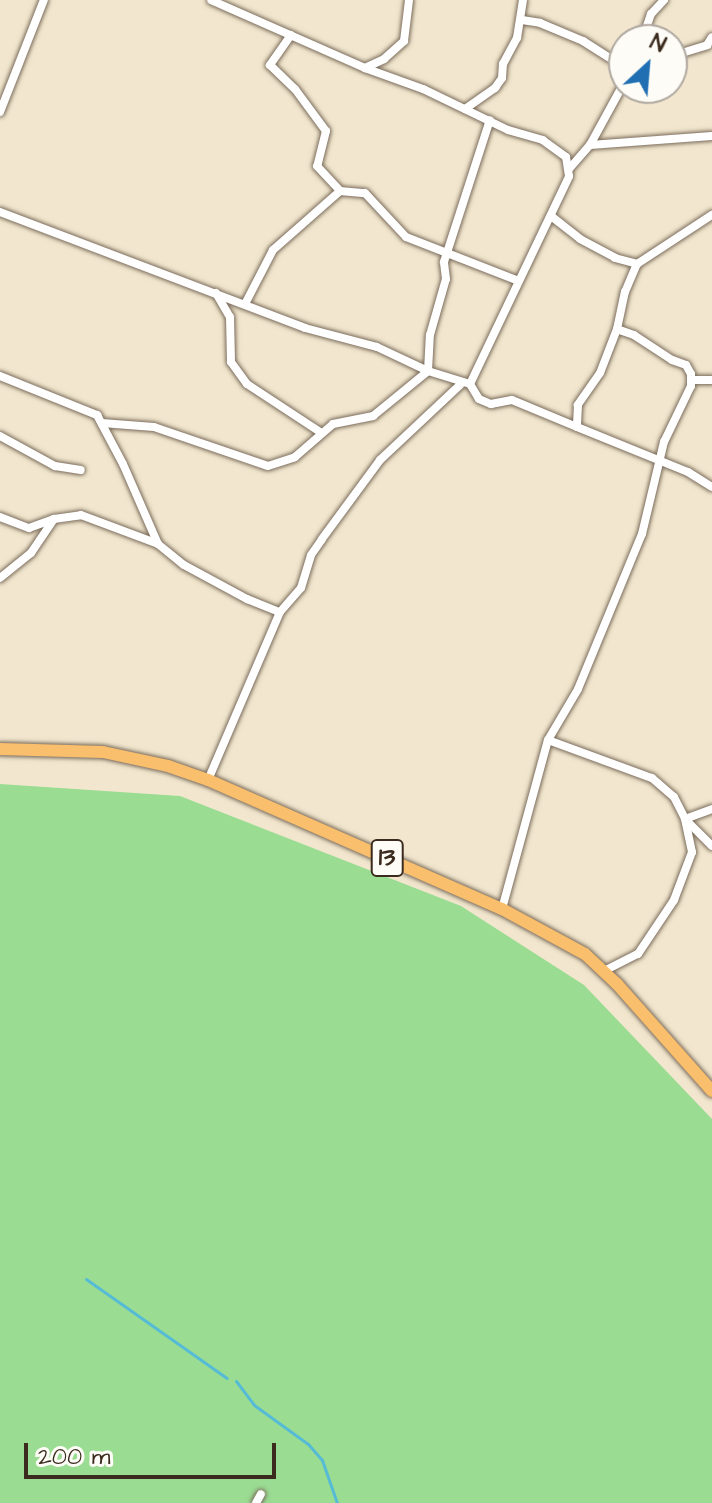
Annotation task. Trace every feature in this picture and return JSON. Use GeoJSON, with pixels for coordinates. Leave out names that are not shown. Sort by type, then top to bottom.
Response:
{"type":"FeatureCollection","features":[{"type":"Feature","properties":{"kind":"main road","name":"13"},"geometry":{"type":"LineString","coordinates":[[0,749],[103,752],[136,757],[208,780],[502,909],[570,944],[604,971],[712,1091]]}},
{"type":"Feature","properties":{"kind":"street"},"geometry":{"type":"LineString","coordinates":[[0,112],[44,0]]}},
{"type":"Feature","properties":{"kind":"street"},"geometry":{"type":"LineString","coordinates":[[211,0],[556,148],[566,157],[569,169]]}},
{"type":"Feature","properties":{"kind":"street"},"geometry":{"type":"LineString","coordinates":[[365,68],[384,59],[404,41],[409,0]]}},
{"type":"Feature","properties":{"kind":"street"},"geometry":{"type":"LineString","coordinates":[[465,109],[495,88],[522,20],[523,0]]}},
{"type":"Feature","properties":{"kind":"street"},"geometry":{"type":"LineString","coordinates":[[648,24],[651,14],[664,0]]}},
{"type":"Feature","properties":{"kind":"street"},"geometry":{"type":"LineString","coordinates":[[522,20],[540,23],[583,41],[608,57]]}},
{"type":"Feature","properties":{"kind":"street"},"geometry":{"type":"LineString","coordinates":[[291,35],[270,65],[295,89],[326,131],[317,166],[340,191],[365,193],[406,237],[519,281]]}},
{"type":"Feature","properties":{"kind":"street"},"geometry":{"type":"LineString","coordinates":[[688,51],[707,45],[712,37]]}},
{"type":"Feature","properties":{"kind":"street"},"geometry":{"type":"LineString","coordinates":[[208,780],[280,612],[301,588],[311,555],[380,460],[465,385],[551,216],[569,169],[590,145],[612,104]]}},
{"type":"Feature","properties":{"kind":"street"},"geometry":{"type":"LineString","coordinates":[[102,423],[154,427],[268,466],[295,457],[320,432],[333,424],[373,416],[428,371],[430,335],[446,279],[443,270],[447,253],[490,120]]}},
{"type":"Feature","properties":{"kind":"street"},"geometry":{"type":"LineString","coordinates":[[590,145],[712,136]]}},
{"type":"Feature","properties":{"kind":"street"},"geometry":{"type":"LineString","coordinates":[[245,304],[273,250],[340,191]]}},
{"type":"Feature","properties":{"kind":"street"},"geometry":{"type":"LineString","coordinates":[[0,212],[305,328],[377,347],[465,385],[479,399],[491,404],[512,400],[659,463],[688,472],[712,487]]}},
{"type":"Feature","properties":{"kind":"street"},"geometry":{"type":"LineString","coordinates":[[577,427],[578,405],[600,373],[637,264],[712,215]]}},
{"type":"Feature","properties":{"kind":"street"},"geometry":{"type":"LineString","coordinates":[[551,216],[580,239],[615,258],[637,264]]}},
{"type":"Feature","properties":{"kind":"street"},"geometry":{"type":"LineString","coordinates":[[216,292],[230,317],[231,362],[247,384],[320,432]]}},
{"type":"Feature","properties":{"kind":"street"},"geometry":{"type":"LineString","coordinates":[[502,909],[548,740],[578,689],[642,534],[664,442],[691,380],[686,365],[672,360],[644,340],[617,329]]}},
{"type":"Feature","properties":{"kind":"street"},"geometry":{"type":"LineString","coordinates":[[0,376],[79,405],[97,415],[158,544]]}},
{"type":"Feature","properties":{"kind":"street"},"geometry":{"type":"LineString","coordinates":[[691,380],[712,380]]}},
{"type":"Feature","properties":{"kind":"street"},"geometry":{"type":"LineString","coordinates":[[0,436],[55,466],[81,470]]}},
{"type":"Feature","properties":{"kind":"street"},"geometry":{"type":"LineString","coordinates":[[0,517],[29,528],[54,519],[81,515],[158,544],[184,565],[247,599],[280,612]]}},
{"type":"Feature","properties":{"kind":"street"},"geometry":{"type":"LineString","coordinates":[[0,578],[31,553],[54,519]]}},
{"type":"Feature","properties":{"kind":"street"},"geometry":{"type":"LineString","coordinates":[[548,740],[652,778],[674,797],[685,819],[692,852],[674,900],[638,954],[604,971]]}},
{"type":"Feature","properties":{"kind":"street"},"geometry":{"type":"LineString","coordinates":[[685,819],[712,809]]}},
{"type":"Feature","properties":{"kind":"street"},"geometry":{"type":"LineString","coordinates":[[685,819],[712,846]]}},
{"type":"Feature","properties":{"kind":"street"},"geometry":{"type":"LineString","coordinates":[[256,1503],[261,1494]]}},
{"type":"Feature","properties":{"kind":"green space"},"geometry":{"type":"Polygon","coordinates":[[[0,784],[180,796],[461,906],[584,985],[712,1119],[712,1503],[0,1503],[0,784]]]}},
{"type":"Feature","properties":{"kind":"waterway"},"geometry":{"type":"LineString","coordinates":[[86,1279],[227,1378]]}},
{"type":"Feature","properties":{"kind":"waterway"},"geometry":{"type":"LineString","coordinates":[[236,1381],[254,1405],[308,1444],[322,1460],[337,1503]]}}]}
